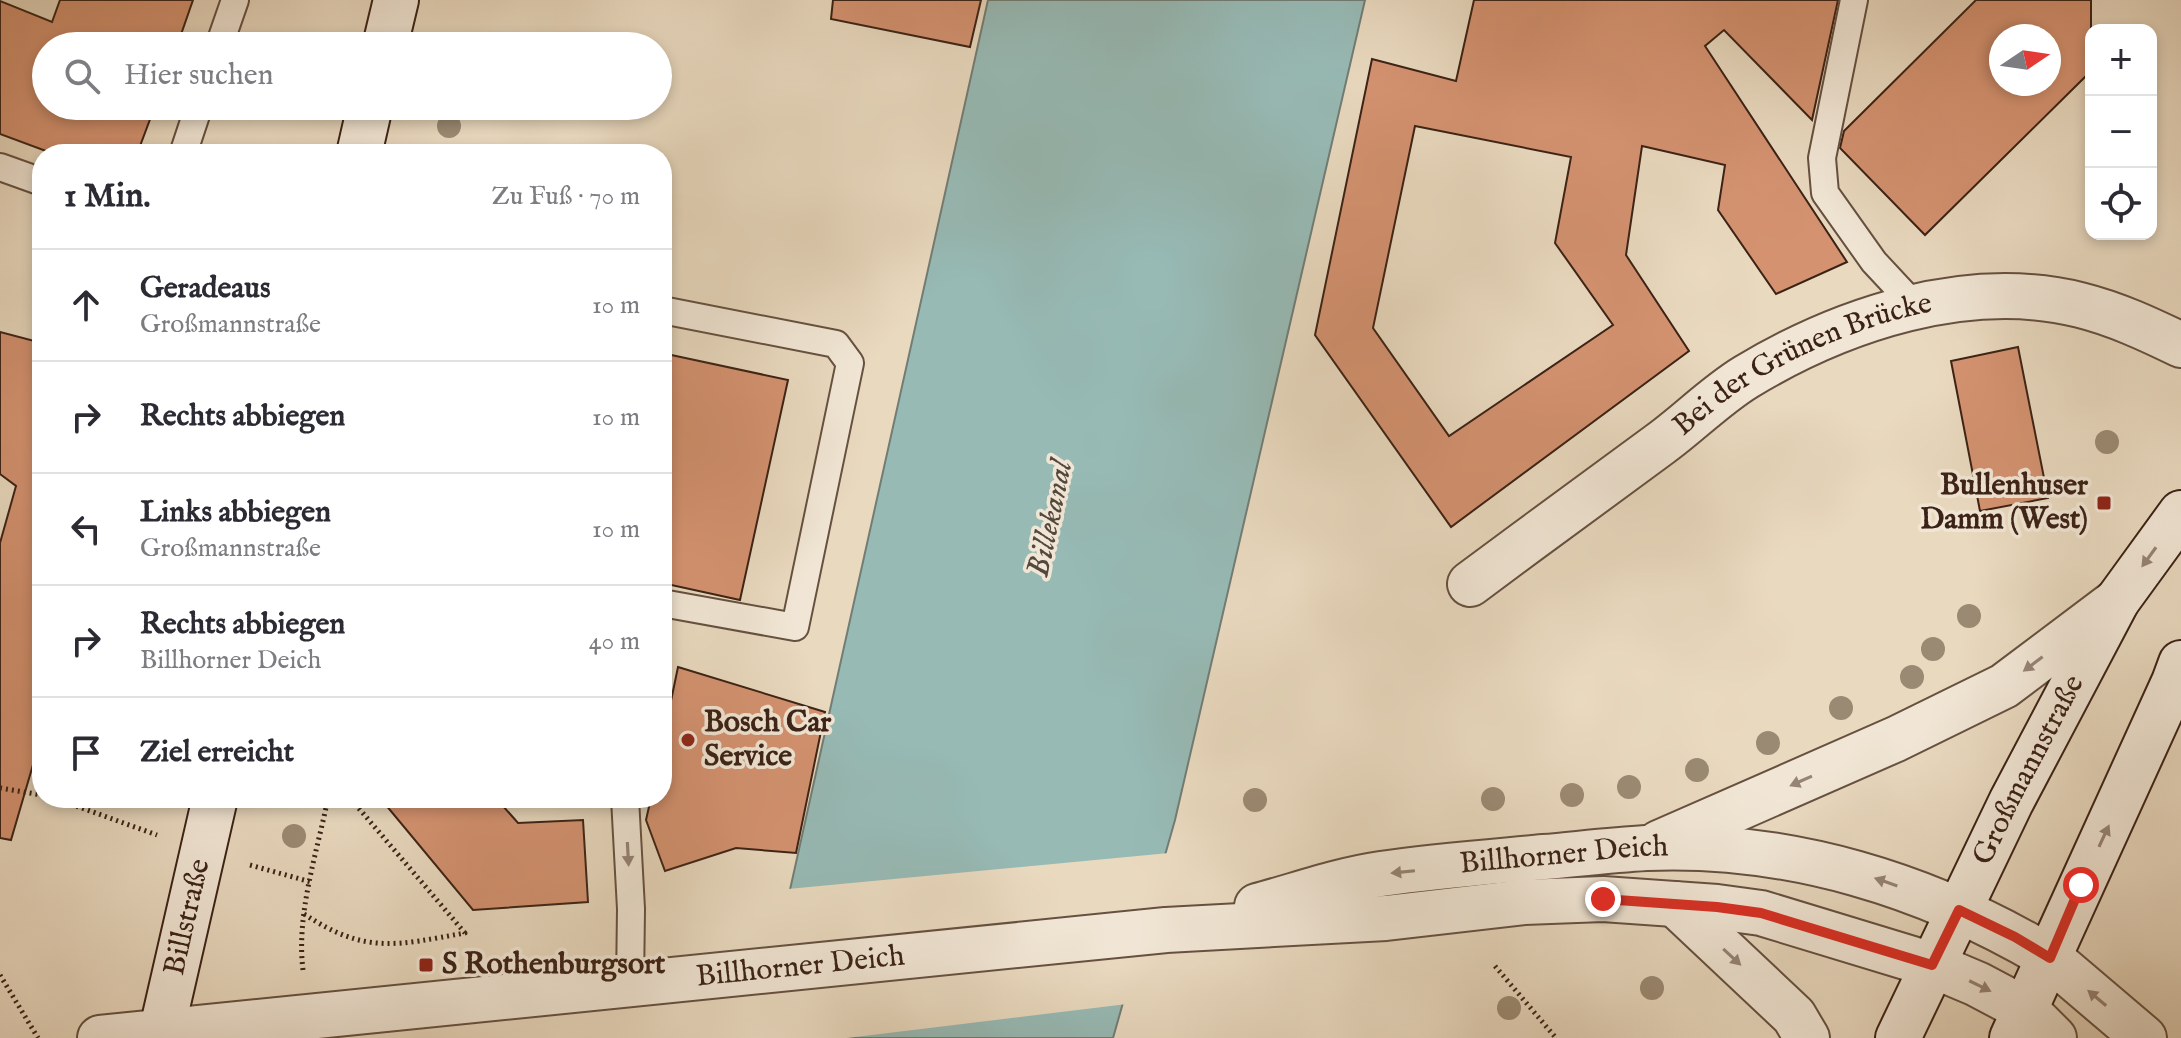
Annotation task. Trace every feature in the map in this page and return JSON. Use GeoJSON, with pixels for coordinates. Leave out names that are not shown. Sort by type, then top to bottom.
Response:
{"type":"FeatureCollection","features":[{"type":"Feature","properties":{"kind":"street"},"geometry":{"type":"LineString","coordinates":[[388,32],[396,0]]}},
{"type":"Feature","properties":{"kind":"street"},"geometry":{"type":"LineString","coordinates":[[361,144],[367,120]]}},
{"type":"Feature","properties":{"kind":"street","name":"Bei der Grünen Brücke"},"geometry":{"type":"LineString","coordinates":[[1470,584],[1675,433],[1743,378],[1799,348],[1853,327],[1916,307],[1975,296],[2018,296],[2063,302],[2134,321],[2181,345]]}},
{"type":"Feature","properties":{"kind":"street","name":"Großmannstraße"},"geometry":{"type":"LineString","coordinates":[[1898,1038],[2011,802],[2117,601],[2181,513]]}},
{"type":"Feature","properties":{"kind":"street"},"geometry":{"type":"LineString","coordinates":[[1648,848],[1896,739],[2004,686],[2117,601]]}},
{"type":"Feature","properties":{"kind":"street"},"geometry":{"type":"LineString","coordinates":[[2031,1029],[2050,958],[2181,663]]}},
{"type":"Feature","properties":{"kind":"street","name":"Billstraße"},"geometry":{"type":"LineString","coordinates":[[161,1035],[213,808]]}},
{"type":"Feature","properties":{"kind":"street","name":"Billhorner Deich"},"geometry":{"type":"LineString","coordinates":[[1166,930],[1378,875],[1648,848],[1734,851],[1798,859],[1864,874],[1959,910],[2050,958],[2144,1038]]}},
{"type":"Feature","properties":{"kind":"street","name":"Billhorner Deich"},"geometry":{"type":"LineString","coordinates":[[100,1038],[161,1035],[1166,930],[1386,918],[1524,902],[1603,899],[1761,913],[1932,965],[1977,984],[2031,1029]]}},
{"type":"Feature","properties":{"kind":"street"},"geometry":{"type":"LineString","coordinates":[[1675,904],[1794,1016],[1807,1038]]}},
{"type":"Feature","properties":{"kind":"lane"},"geometry":{"type":"LineString","coordinates":[[224,32],[235,0]]}},
{"type":"Feature","properties":{"kind":"lane"},"geometry":{"type":"LineString","coordinates":[[1854,0],[1822,158],[1825,193],[1874,262],[1916,307]]}},
{"type":"Feature","properties":{"kind":"lane"},"geometry":{"type":"LineString","coordinates":[[186,144],[194,120]]}},
{"type":"Feature","properties":{"kind":"lane"},"geometry":{"type":"LineString","coordinates":[[0,167],[32,178]]}},
{"type":"Feature","properties":{"kind":"lane"},"geometry":{"type":"LineString","coordinates":[[672,312],[836,344],[850,363],[795,627],[672,605]]}},
{"type":"Feature","properties":{"kind":"lane"},"geometry":{"type":"LineString","coordinates":[[626,808],[631,909],[630,984]]}},
{"type":"Feature","properties":{"kind":"path"},"geometry":{"type":"LineString","coordinates":[[0,788],[32,793]]}},
{"type":"Feature","properties":{"kind":"path"},"geometry":{"type":"LineString","coordinates":[[300,949],[326,808]]}},
{"type":"Feature","properties":{"kind":"path"},"geometry":{"type":"LineString","coordinates":[[304,914],[353,940],[392,946],[465,933],[359,808]]}},
{"type":"Feature","properties":{"kind":"path"},"geometry":{"type":"LineString","coordinates":[[1495,966],[1556,1038]]}},
{"type":"Feature","properties":{"kind":"path"},"geometry":{"type":"LineString","coordinates":[[0,975],[38,1038]]}},
{"type":"Feature","properties":{"kind":"water","name":"Billekanal"},"geometry":{"type":"Polygon","coordinates":[[[988,0],[1365,0],[1175,820],[1113,1038],[757,1038],[988,0]]]}},
{"type":"Feature","properties":{"kind":"pier"},"geometry":{"type":"Polygon","coordinates":[[[1169,853],[1127,1004],[847,1038],[753,1038],[788,889],[1169,853]]]}},
{"type":"Feature","properties":{"kind":"building"},"geometry":{"type":"Polygon","coordinates":[[[60,0],[193,0],[182,32],[32,32],[32,120],[150,120],[141,144],[32,146],[0,134],[0,1],[52,22],[60,0]]]}},
{"type":"Feature","properties":{"kind":"building"},"geometry":{"type":"Polygon","coordinates":[[[833,0],[981,0],[970,47],[831,19],[833,0]]]}},
{"type":"Feature","properties":{"kind":"building"},"geometry":{"type":"Polygon","coordinates":[[[1474,0],[1838,0],[1812,120],[1724,30],[1705,46],[1847,262],[1776,294],[1718,210],[1725,165],[1642,146],[1626,255],[1689,351],[1451,527],[1315,335],[1372,59],[1456,81],[1474,0]],[[1415,126],[1373,328],[1449,436],[1613,325],[1555,243],[1571,157],[1415,126]]]}},
{"type":"Feature","properties":{"kind":"building"},"geometry":{"type":"Polygon","coordinates":[[[1976,0],[2091,0],[2091,24],[2085,24],[2085,77],[1925,235],[1840,148],[1844,131],[1976,0]]]}},
{"type":"Feature","properties":{"kind":"building"},"geometry":{"type":"Polygon","coordinates":[[[0,332],[32,340],[32,768],[11,840],[0,838],[0,543],[16,486],[0,474],[0,332]]]}},
{"type":"Feature","properties":{"kind":"building"},"geometry":{"type":"Polygon","coordinates":[[[2018,347],[2048,498],[1980,511],[1951,361],[2018,347]]]}},
{"type":"Feature","properties":{"kind":"building"},"geometry":{"type":"Polygon","coordinates":[[[672,355],[788,380],[740,600],[672,585],[672,355]]]}},
{"type":"Feature","properties":{"kind":"building"},"geometry":{"type":"Polygon","coordinates":[[[678,667],[825,712],[796,853],[736,848],[665,871],[646,820],[649,808],[672,808],[672,696],[678,667]]]}},
{"type":"Feature","properties":{"kind":"building"},"geometry":{"type":"Polygon","coordinates":[[[388,808],[505,808],[518,823],[583,820],[588,902],[473,910],[388,808]]]}},
{"type":"Feature","properties":{"kind":"place","name":"Bullenhuser Damm (West)"},"geometry":{"type":"Point","coordinates":[2104,503]}},
{"type":"Feature","properties":{"kind":"place","name":"Bosch Car Service"},"geometry":{"type":"Point","coordinates":[688,740]}},
{"type":"Feature","properties":{"kind":"place","name":"S Rothenburgsort"},"geometry":{"type":"Point","coordinates":[426,965]}},
{"type":"Feature","properties":{"kind":"route"},"geometry":{"type":"LineString","coordinates":[[1603,899],[1761,913],[1932,965],[1959,910],[2050,958],[2081,885]]}}]}
